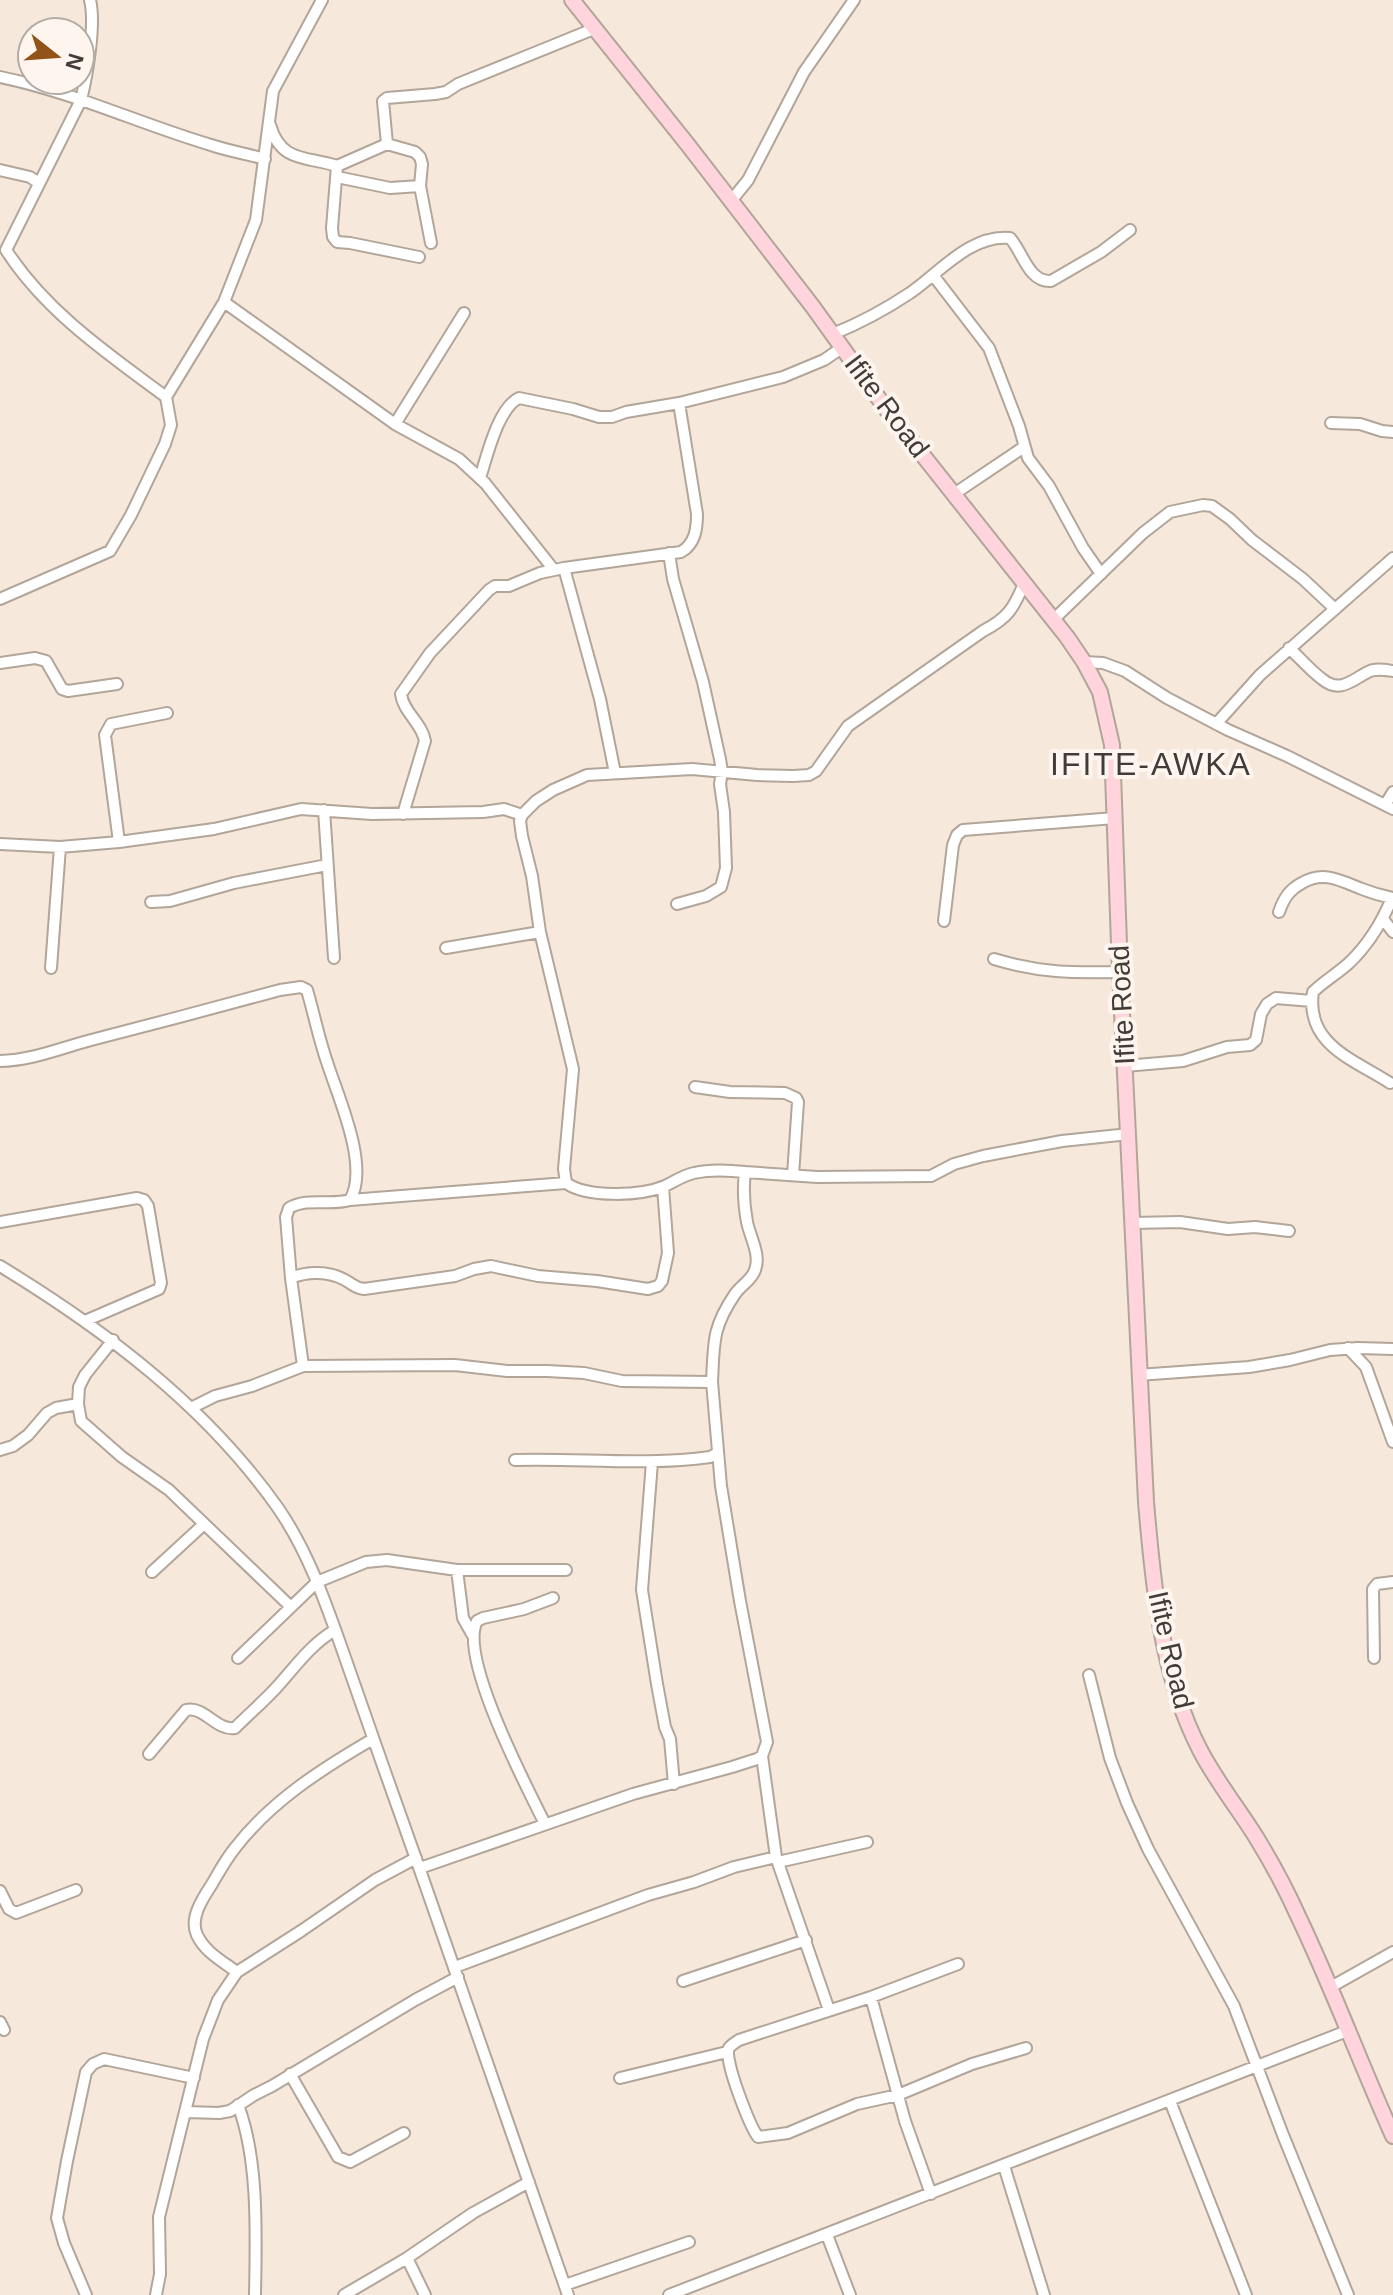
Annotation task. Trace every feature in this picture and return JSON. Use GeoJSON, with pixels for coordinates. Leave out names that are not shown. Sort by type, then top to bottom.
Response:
{"type":"FeatureCollection","features":[{"type":"Feature","properties":{"kind":"street"},"geometry":{"type":"LineString","coordinates":[[90,0],[91,33],[81,100],[6,250],[52,306],[86,338],[166,397]]}},
{"type":"Feature","properties":{"kind":"street"},"geometry":{"type":"LineString","coordinates":[[0,599],[110,551],[131,515],[171,425],[166,397],[224,302],[256,220],[273,91],[322,0]]}},
{"type":"Feature","properties":{"kind":"street","name":"Ifite Road"},"geometry":{"type":"LineString","coordinates":[[572,0],[731,201],[843,347],[887,410],[1053,620],[1084,662],[1100,692],[1112,745],[1138,1375],[1150,1547],[1166,1652],[1188,1724],[1201,1752],[1258,1839],[1299,1918],[1393,2136]]}},
{"type":"Feature","properties":{"kind":"street"},"geometry":{"type":"LineString","coordinates":[[731,201],[748,180],[804,72],[854,0]]}},
{"type":"Feature","properties":{"kind":"street"},"geometry":{"type":"LineString","coordinates":[[387,144],[383,101],[387,98],[446,92],[458,84],[596,28]]}},
{"type":"Feature","properties":{"kind":"street"},"geometry":{"type":"LineString","coordinates":[[0,77],[81,100],[212,146],[265,159]]}},
{"type":"Feature","properties":{"kind":"street"},"geometry":{"type":"LineString","coordinates":[[268,119],[274,140],[285,151],[304,160],[390,188],[420,186]]}},
{"type":"Feature","properties":{"kind":"street"},"geometry":{"type":"LineString","coordinates":[[337,171],[387,144],[415,152],[422,164],[420,186],[431,243]]}},
{"type":"Feature","properties":{"kind":"street"},"geometry":{"type":"LineString","coordinates":[[0,170],[30,177],[39,183]]}},
{"type":"Feature","properties":{"kind":"street"},"geometry":{"type":"LineString","coordinates":[[337,171],[332,228],[337,242],[419,257]]}},
{"type":"Feature","properties":{"kind":"street"},"geometry":{"type":"LineString","coordinates":[[833,334],[879,312],[972,246],[996,237],[1010,238],[1034,275],[1045,282],[1101,252],[1130,230]]}},
{"type":"Feature","properties":{"kind":"street"},"geometry":{"type":"LineString","coordinates":[[933,275],[989,348],[1028,458],[1049,486],[1101,574]]}},
{"type":"Feature","properties":{"kind":"street"},"geometry":{"type":"LineString","coordinates":[[224,302],[395,424],[459,459],[480,478],[559,569],[594,673],[615,773]]}},
{"type":"Feature","properties":{"kind":"street"},"geometry":{"type":"LineString","coordinates":[[395,424],[464,313]]}},
{"type":"Feature","properties":{"kind":"street"},"geometry":{"type":"LineString","coordinates":[[480,478],[501,417],[511,402],[519,398],[599,417],[612,417],[783,377],[824,360],[843,347]]}},
{"type":"Feature","properties":{"kind":"street"},"geometry":{"type":"LineString","coordinates":[[403,814],[425,741],[424,733],[402,703],[401,694],[430,653],[489,590],[559,569],[685,550],[696,532],[697,523],[679,403]]}},
{"type":"Feature","properties":{"kind":"street"},"geometry":{"type":"LineString","coordinates":[[1331,423],[1360,424],[1393,432]]}},
{"type":"Feature","properties":{"kind":"street"},"geometry":{"type":"LineString","coordinates":[[954,494],[1024,447]]}},
{"type":"Feature","properties":{"kind":"street"},"geometry":{"type":"LineString","coordinates":[[1053,620],[1143,533],[1170,512],[1203,505],[1212,506],[1230,519],[1335,609]]}},
{"type":"Feature","properties":{"kind":"street"},"geometry":{"type":"LineString","coordinates":[[669,553],[681,612],[703,682],[722,772],[720,784],[724,812],[725,877],[721,887],[706,896],[677,904]]}},
{"type":"Feature","properties":{"kind":"street"},"geometry":{"type":"LineString","coordinates":[[1216,724],[1260,675],[1393,558]]}},
{"type":"Feature","properties":{"kind":"street"},"geometry":{"type":"LineString","coordinates":[[566,1183],[564,1169],[573,1069],[540,932],[532,876],[522,836],[522,815],[536,801],[587,775],[692,769],[809,775],[816,771],[848,726],[1001,622],[1009,614],[1024,584]]}},
{"type":"Feature","properties":{"kind":"street"},"geometry":{"type":"LineString","coordinates":[[1289,648],[1323,680],[1341,687],[1371,670],[1393,671]]}},
{"type":"Feature","properties":{"kind":"street"},"geometry":{"type":"LineString","coordinates":[[0,663],[35,658],[46,661],[62,689],[68,691],[117,684]]}},
{"type":"Feature","properties":{"kind":"street"},"geometry":{"type":"LineString","coordinates":[[1084,662],[1103,663],[1125,671],[1216,724],[1389,807],[1393,792]]}},
{"type":"Feature","properties":{"kind":"street"},"geometry":{"type":"LineString","coordinates":[[119,842],[105,735],[111,724],[167,713]]}},
{"type":"Feature","properties":{"kind":"street"},"geometry":{"type":"LineString","coordinates":[[0,844],[60,847],[119,842],[214,829],[301,809],[403,814],[504,809],[522,815]]}},
{"type":"Feature","properties":{"kind":"street"},"geometry":{"type":"LineString","coordinates":[[324,810],[334,958]]}},
{"type":"Feature","properties":{"kind":"street"},"geometry":{"type":"LineString","coordinates":[[944,921],[953,845],[963,830],[1115,818]]}},
{"type":"Feature","properties":{"kind":"street"},"geometry":{"type":"LineString","coordinates":[[51,968],[60,847]]}},
{"type":"Feature","properties":{"kind":"street"},"geometry":{"type":"LineString","coordinates":[[151,902],[170,901],[234,883],[327,865]]}},
{"type":"Feature","properties":{"kind":"street"},"geometry":{"type":"LineString","coordinates":[[1279,912],[1292,888],[1308,879],[1324,876],[1335,877],[1392,898],[1383,919],[1352,961],[1313,992],[1312,1001],[1313,1017],[1324,1037],[1338,1052],[1390,1083]]}},
{"type":"Feature","properties":{"kind":"street"},"geometry":{"type":"LineString","coordinates":[[1383,919],[1393,932]]}},
{"type":"Feature","properties":{"kind":"street"},"geometry":{"type":"LineString","coordinates":[[446,948],[540,932]]}},
{"type":"Feature","properties":{"kind":"street"},"geometry":{"type":"LineString","coordinates":[[994,959],[1046,972],[1120,972]]}},
{"type":"Feature","properties":{"kind":"street"},"geometry":{"type":"LineString","coordinates":[[0,1061],[50,1053],[280,990],[301,987],[307,990],[355,1155],[356,1179],[350,1200]]}},
{"type":"Feature","properties":{"kind":"street"},"geometry":{"type":"LineString","coordinates":[[1125,1066],[1183,1061],[1227,1047],[1250,1045],[1256,1040],[1261,1014],[1272,1000],[1312,1001]]}},
{"type":"Feature","properties":{"kind":"street"},"geometry":{"type":"LineString","coordinates":[[695,1087],[730,1092],[785,1093],[796,1098],[793,1175]]}},
{"type":"Feature","properties":{"kind":"street"},"geometry":{"type":"LineString","coordinates":[[303,1366],[286,1217],[289,1208],[298,1203],[338,1204],[350,1200],[566,1183],[574,1189],[600,1193],[663,1187],[696,1172],[725,1169],[879,1178],[931,1176],[954,1164],[983,1156],[1062,1141],[1129,1134]]}},
{"type":"Feature","properties":{"kind":"street"},"geometry":{"type":"LineString","coordinates":[[745,1172],[747,1223],[757,1268],[738,1290],[715,1330],[712,1382],[721,1486],[767,1742],[762,1756],[777,1860],[829,2010]]}},
{"type":"Feature","properties":{"kind":"street"},"geometry":{"type":"LineString","coordinates":[[291,1278],[300,1274],[331,1275],[364,1289],[455,1276],[491,1266],[538,1276],[648,1289],[658,1286],[666,1268],[669,1239],[663,1187]]}},
{"type":"Feature","properties":{"kind":"street"},"geometry":{"type":"LineString","coordinates":[[0,1222],[137,1198],[144,1200],[148,1206],[161,1283],[159,1289],[85,1321]]}},
{"type":"Feature","properties":{"kind":"street"},"geometry":{"type":"LineString","coordinates":[[1133,1223],[1180,1222],[1228,1229],[1255,1227],[1289,1231]]}},
{"type":"Feature","properties":{"kind":"street"},"geometry":{"type":"LineString","coordinates":[[0,1266],[113,1340],[191,1408],[242,1459],[301,1545],[335,1630],[457,1972],[566,2290],[689,2242]]}},
{"type":"Feature","properties":{"kind":"street"},"geometry":{"type":"LineString","coordinates":[[113,1340],[79,1387],[81,1421],[96,1436],[169,1490],[291,1607]]}},
{"type":"Feature","properties":{"kind":"street"},"geometry":{"type":"LineString","coordinates":[[1348,1348],[1366,1367],[1393,1442]]}},
{"type":"Feature","properties":{"kind":"street"},"geometry":{"type":"LineString","coordinates":[[1138,1375],[1249,1367],[1348,1348],[1393,1349]]}},
{"type":"Feature","properties":{"kind":"street"},"geometry":{"type":"LineString","coordinates":[[191,1408],[215,1396],[252,1386],[303,1366],[443,1364],[507,1371],[584,1373],[622,1381],[712,1382]]}},
{"type":"Feature","properties":{"kind":"street"},"geometry":{"type":"LineString","coordinates":[[0,1450],[13,1446],[28,1435],[47,1413],[78,1404]]}},
{"type":"Feature","properties":{"kind":"street"},"geometry":{"type":"LineString","coordinates":[[515,1460],[652,1462],[702,1459],[718,1453]]}},
{"type":"Feature","properties":{"kind":"street"},"geometry":{"type":"LineString","coordinates":[[652,1462],[642,1590],[665,1727],[670,1739],[674,1784]]}},
{"type":"Feature","properties":{"kind":"street"},"geometry":{"type":"LineString","coordinates":[[152,1572],[204,1524]]}},
{"type":"Feature","properties":{"kind":"street"},"geometry":{"type":"LineString","coordinates":[[238,1658],[317,1582],[366,1562],[387,1560],[457,1570],[566,1570]]}},
{"type":"Feature","properties":{"kind":"street"},"geometry":{"type":"LineString","coordinates":[[457,1570],[463,1618],[472,1634],[477,1665],[489,1703],[545,1824]]}},
{"type":"Feature","properties":{"kind":"street"},"geometry":{"type":"LineString","coordinates":[[1374,1658],[1373,1589],[1377,1584],[1393,1582]]}},
{"type":"Feature","properties":{"kind":"street"},"geometry":{"type":"LineString","coordinates":[[472,1634],[477,1621],[483,1618],[524,1609],[553,1598]]}},
{"type":"Feature","properties":{"kind":"street"},"geometry":{"type":"LineString","coordinates":[[149,1754],[186,1710],[198,1710],[223,1727],[235,1728],[320,1638],[335,1630]]}},
{"type":"Feature","properties":{"kind":"street"},"geometry":{"type":"LineString","coordinates":[[1089,1675],[1110,1758],[1127,1803],[1148,1849],[1234,2006],[1348,2295]]}},
{"type":"Feature","properties":{"kind":"street"},"geometry":{"type":"LineString","coordinates":[[237,1972],[209,1952],[197,1934],[195,1922],[201,1903],[234,1849],[267,1812],[340,1758],[373,1739]]}},
{"type":"Feature","properties":{"kind":"street"},"geometry":{"type":"LineString","coordinates":[[156,2295],[160,2274],[159,2217],[203,2039],[218,2000],[237,1972],[375,1880],[418,1863],[633,1794],[762,1756]]}},
{"type":"Feature","properties":{"kind":"street"},"geometry":{"type":"LineString","coordinates":[[186,2112],[230,2111],[457,1972],[648,1895],[734,1867],[867,1842]]}},
{"type":"Feature","properties":{"kind":"street"},"geometry":{"type":"LineString","coordinates":[[0,1891],[9,1909],[16,1913],[76,1890]]}},
{"type":"Feature","properties":{"kind":"street"},"geometry":{"type":"LineString","coordinates":[[683,1981],[806,1940]]}},
{"type":"Feature","properties":{"kind":"street"},"geometry":{"type":"LineString","coordinates":[[1329,1988],[1393,1952]]}},
{"type":"Feature","properties":{"kind":"street"},"geometry":{"type":"LineString","coordinates":[[958,1964],[871,1997],[739,2040],[730,2046],[727,2052],[749,2125],[758,2137],[788,2133],[857,2104],[898,2095],[972,2064],[1026,2048]]}},
{"type":"Feature","properties":{"kind":"street"},"geometry":{"type":"LineString","coordinates":[[871,1997],[898,2095],[931,2194]]}},
{"type":"Feature","properties":{"kind":"street"},"geometry":{"type":"LineString","coordinates":[[669,2295],[681,2293],[1347,2031]]}},
{"type":"Feature","properties":{"kind":"street"},"geometry":{"type":"LineString","coordinates":[[620,2078],[727,2052]]}},
{"type":"Feature","properties":{"kind":"street"},"geometry":{"type":"LineString","coordinates":[[86,2295],[57,2218],[86,2072],[104,2059],[194,2078]]}},
{"type":"Feature","properties":{"kind":"street"},"geometry":{"type":"LineString","coordinates":[[290,2074],[338,2157],[345,2162],[404,2133]]}},
{"type":"Feature","properties":{"kind":"street"},"geometry":{"type":"LineString","coordinates":[[1170,2101],[1246,2295]]}},
{"type":"Feature","properties":{"kind":"street"},"geometry":{"type":"LineString","coordinates":[[238,2105],[245,2122],[254,2201],[255,2295]]}},
{"type":"Feature","properties":{"kind":"street"},"geometry":{"type":"LineString","coordinates":[[1004,2166],[1044,2295]]}},
{"type":"Feature","properties":{"kind":"street"},"geometry":{"type":"LineString","coordinates":[[344,2295],[407,2258],[473,2213],[529,2182]]}},
{"type":"Feature","properties":{"kind":"street"},"geometry":{"type":"LineString","coordinates":[[827,2235],[850,2295]]}},
{"type":"Feature","properties":{"kind":"street"},"geometry":{"type":"LineString","coordinates":[[407,2258],[425,2295]]}},
{"type":"Feature","properties":{"kind":"district","name":"IFITE-AWKA"},"geometry":{"type":"Point","coordinates":[1151,764]}}]}
